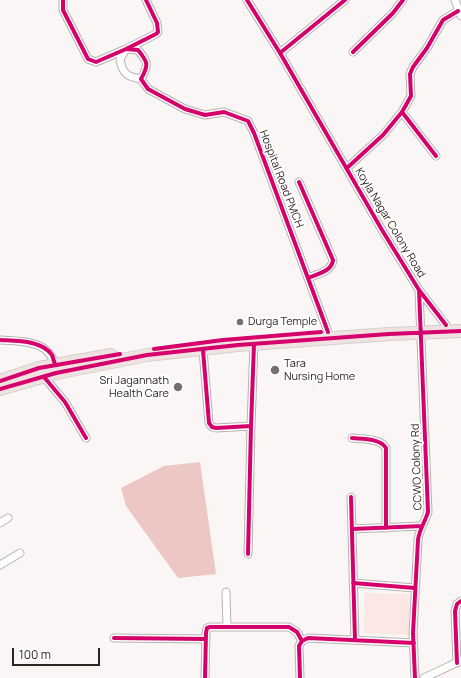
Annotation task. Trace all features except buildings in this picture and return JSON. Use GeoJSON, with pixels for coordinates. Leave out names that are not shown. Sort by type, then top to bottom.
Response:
{"type":"FeatureCollection","features":[{"type":"Feature","properties":{"kind":"highway"},"geometry":{"type":"LineString","coordinates":[[0,381],[39,368],[56,369],[147,356],[203,350],[238,342],[254,344],[420,329],[446,324],[461,324]]}},
{"type":"Feature","properties":{"kind":"highway"},"geometry":{"type":"LineString","coordinates":[[0,389],[44,377],[56,369],[171,346],[238,342],[328,332],[420,329],[461,330]]}},
{"type":"Feature","properties":{"kind":"street"},"geometry":{"type":"LineString","coordinates":[[63,0],[63,10],[88,59],[96,62],[126,49],[158,32],[157,23],[146,0]]}},
{"type":"Feature","properties":{"kind":"street","name":"Koyla Nagar Colony Road"},"geometry":{"type":"LineString","coordinates":[[247,0],[280,53],[382,230],[419,290],[446,324]]}},
{"type":"Feature","properties":{"kind":"street"},"geometry":{"type":"LineString","coordinates":[[280,53],[345,0]]}},
{"type":"Feature","properties":{"kind":"street"},"geometry":{"type":"LineString","coordinates":[[353,52],[393,13],[403,0]]}},
{"type":"Feature","properties":{"kind":"street"},"geometry":{"type":"LineString","coordinates":[[347,168],[383,134],[402,112],[411,96],[410,74],[413,67],[427,48],[443,20],[460,13],[455,0]]}},
{"type":"Feature","properties":{"kind":"street"},"geometry":{"type":"LineString","coordinates":[[126,49],[138,50],[146,60],[146,70],[141,79],[129,76],[122,68],[120,59],[126,49]]}},
{"type":"Feature","properties":{"kind":"street","name":"Hospital Road PMCH"},"geometry":{"type":"LineString","coordinates":[[141,79],[148,89],[184,109],[205,115],[224,112],[248,121],[254,133],[328,332]]}},
{"type":"Feature","properties":{"kind":"street"},"geometry":{"type":"LineString","coordinates":[[402,112],[436,156]]}},
{"type":"Feature","properties":{"kind":"street"},"geometry":{"type":"LineString","coordinates":[[299,182],[333,260],[329,269],[308,278]]}},
{"type":"Feature","properties":{"kind":"street","name":"Koyla Nagar Colony Road"},"geometry":{"type":"LineString","coordinates":[[419,290],[420,329]]}},
{"type":"Feature","properties":{"kind":"street","name":"CCWO Colony Rd"},"geometry":{"type":"LineString","coordinates":[[415,678],[415,588],[418,540],[419,533],[428,512],[420,329]]}},
{"type":"Feature","properties":{"kind":"street"},"geometry":{"type":"LineString","coordinates":[[0,340],[16,341],[40,346],[52,355],[56,369]]}},
{"type":"Feature","properties":{"kind":"street"},"geometry":{"type":"LineString","coordinates":[[248,554],[254,344]]}},
{"type":"Feature","properties":{"kind":"street"},"geometry":{"type":"LineString","coordinates":[[203,350],[209,423],[212,427],[216,428],[251,426]]}},
{"type":"Feature","properties":{"kind":"street"},"geometry":{"type":"LineString","coordinates":[[44,377],[65,402],[86,438]]}},
{"type":"Feature","properties":{"kind":"street"},"geometry":{"type":"LineString","coordinates":[[352,438],[377,442],[383,444],[386,448],[386,528]]}},
{"type":"Feature","properties":{"kind":"street"},"geometry":{"type":"LineString","coordinates":[[351,497],[355,640]]}},
{"type":"Feature","properties":{"kind":"street"},"geometry":{"type":"LineString","coordinates":[[0,523],[8,518]]}},
{"type":"Feature","properties":{"kind":"street"},"geometry":{"type":"LineString","coordinates":[[352,529],[422,526]]}},
{"type":"Feature","properties":{"kind":"street"},"geometry":{"type":"LineString","coordinates":[[0,565],[20,553]]}},
{"type":"Feature","properties":{"kind":"street"},"geometry":{"type":"LineString","coordinates":[[353,583],[415,588]]}},
{"type":"Feature","properties":{"kind":"street"},"geometry":{"type":"LineString","coordinates":[[226,592],[228,627]]}},
{"type":"Feature","properties":{"kind":"street"},"geometry":{"type":"LineString","coordinates":[[424,678],[459,662],[455,611],[457,604],[461,601]]}},
{"type":"Feature","properties":{"kind":"street"},"geometry":{"type":"LineString","coordinates":[[205,678],[206,631],[210,627],[289,627],[297,632],[302,641]]}},
{"type":"Feature","properties":{"kind":"street"},"geometry":{"type":"LineString","coordinates":[[114,638],[206,640]]}},
{"type":"Feature","properties":{"kind":"street"},"geometry":{"type":"LineString","coordinates":[[300,678],[299,646],[302,641],[308,638],[414,642]]}},
{"type":"Feature","properties":{"kind":"shaded area"},"geometry":{"type":"Polygon","coordinates":[[[200,462],[216,574],[178,578],[126,506],[121,488],[164,466],[200,462]]]}},
{"type":"Feature","properties":{"kind":"shaded area"},"geometry":{"type":"Polygon","coordinates":[[[365,593],[409,594],[409,635],[364,633],[365,593]]]}},
{"type":"Feature","properties":{"kind":"cycle path"},"geometry":{"type":"LineString","coordinates":[[63,0],[63,10],[88,59],[96,62],[126,49],[158,32],[157,23],[146,0]]}},
{"type":"Feature","properties":{"kind":"cycle path"},"geometry":{"type":"LineString","coordinates":[[247,0],[280,53],[382,230],[419,290],[446,325]]}},
{"type":"Feature","properties":{"kind":"cycle path"},"geometry":{"type":"LineString","coordinates":[[280,53],[345,0]]}},
{"type":"Feature","properties":{"kind":"cycle path"},"geometry":{"type":"LineString","coordinates":[[353,52],[393,13],[403,0]]}},
{"type":"Feature","properties":{"kind":"cycle path"},"geometry":{"type":"LineString","coordinates":[[347,168],[383,135],[402,112],[411,96],[410,74],[413,67],[427,48],[443,20],[458,11]]}},
{"type":"Feature","properties":{"kind":"cycle path"},"geometry":{"type":"LineString","coordinates":[[126,49],[138,50],[144,58],[146,67],[141,79],[148,89],[185,109],[205,115],[224,112],[248,121],[254,133],[328,332]]}},
{"type":"Feature","properties":{"kind":"cycle path"},"geometry":{"type":"LineString","coordinates":[[402,112],[436,156]]}},
{"type":"Feature","properties":{"kind":"cycle path"},"geometry":{"type":"LineString","coordinates":[[299,182],[333,260],[330,267],[308,278]]}},
{"type":"Feature","properties":{"kind":"cycle path"},"geometry":{"type":"LineString","coordinates":[[415,678],[413,633],[418,540],[428,512],[419,290]]}},
{"type":"Feature","properties":{"kind":"cycle path"},"geometry":{"type":"LineString","coordinates":[[0,389],[56,373],[147,355],[238,345],[389,334],[461,331]]}},
{"type":"Feature","properties":{"kind":"cycle path"},"geometry":{"type":"LineString","coordinates":[[154,349],[223,340],[321,332]]}},
{"type":"Feature","properties":{"kind":"cycle path"},"geometry":{"type":"LineString","coordinates":[[0,340],[21,341],[42,346],[52,355],[55,364]]}},
{"type":"Feature","properties":{"kind":"cycle path"},"geometry":{"type":"LineString","coordinates":[[248,554],[254,344]]}},
{"type":"Feature","properties":{"kind":"cycle path"},"geometry":{"type":"LineString","coordinates":[[203,350],[209,423],[212,427],[216,428],[251,426]]}},
{"type":"Feature","properties":{"kind":"cycle path"},"geometry":{"type":"LineString","coordinates":[[0,381],[39,368],[120,354]]}},
{"type":"Feature","properties":{"kind":"cycle path"},"geometry":{"type":"LineString","coordinates":[[44,377],[65,402],[86,438]]}},
{"type":"Feature","properties":{"kind":"cycle path"},"geometry":{"type":"LineString","coordinates":[[352,438],[380,442],[386,448],[386,528]]}},
{"type":"Feature","properties":{"kind":"cycle path"},"geometry":{"type":"LineString","coordinates":[[351,497],[355,640]]}},
{"type":"Feature","properties":{"kind":"cycle path"},"geometry":{"type":"LineString","coordinates":[[352,529],[422,526]]}},
{"type":"Feature","properties":{"kind":"cycle path"},"geometry":{"type":"LineString","coordinates":[[353,583],[415,588]]}},
{"type":"Feature","properties":{"kind":"cycle path"},"geometry":{"type":"LineString","coordinates":[[457,663],[455,611],[457,604],[461,601]]}},
{"type":"Feature","properties":{"kind":"cycle path"},"geometry":{"type":"LineString","coordinates":[[205,678],[207,628],[289,627],[297,632],[302,641]]}},
{"type":"Feature","properties":{"kind":"cycle path"},"geometry":{"type":"LineString","coordinates":[[114,638],[206,639]]}},
{"type":"Feature","properties":{"kind":"cycle path"},"geometry":{"type":"LineString","coordinates":[[300,678],[299,646],[302,641],[308,638],[414,643]]}},
{"type":"Feature","properties":{"kind":"place","name":"Durga Temple"},"geometry":{"type":"Point","coordinates":[240,322]}},
{"type":"Feature","properties":{"kind":"place","name":"Tara Nursing Home"},"geometry":{"type":"Point","coordinates":[275,370]}},
{"type":"Feature","properties":{"kind":"place","name":"Sri Jagannath Health Care"},"geometry":{"type":"Point","coordinates":[178,387]}}]}
